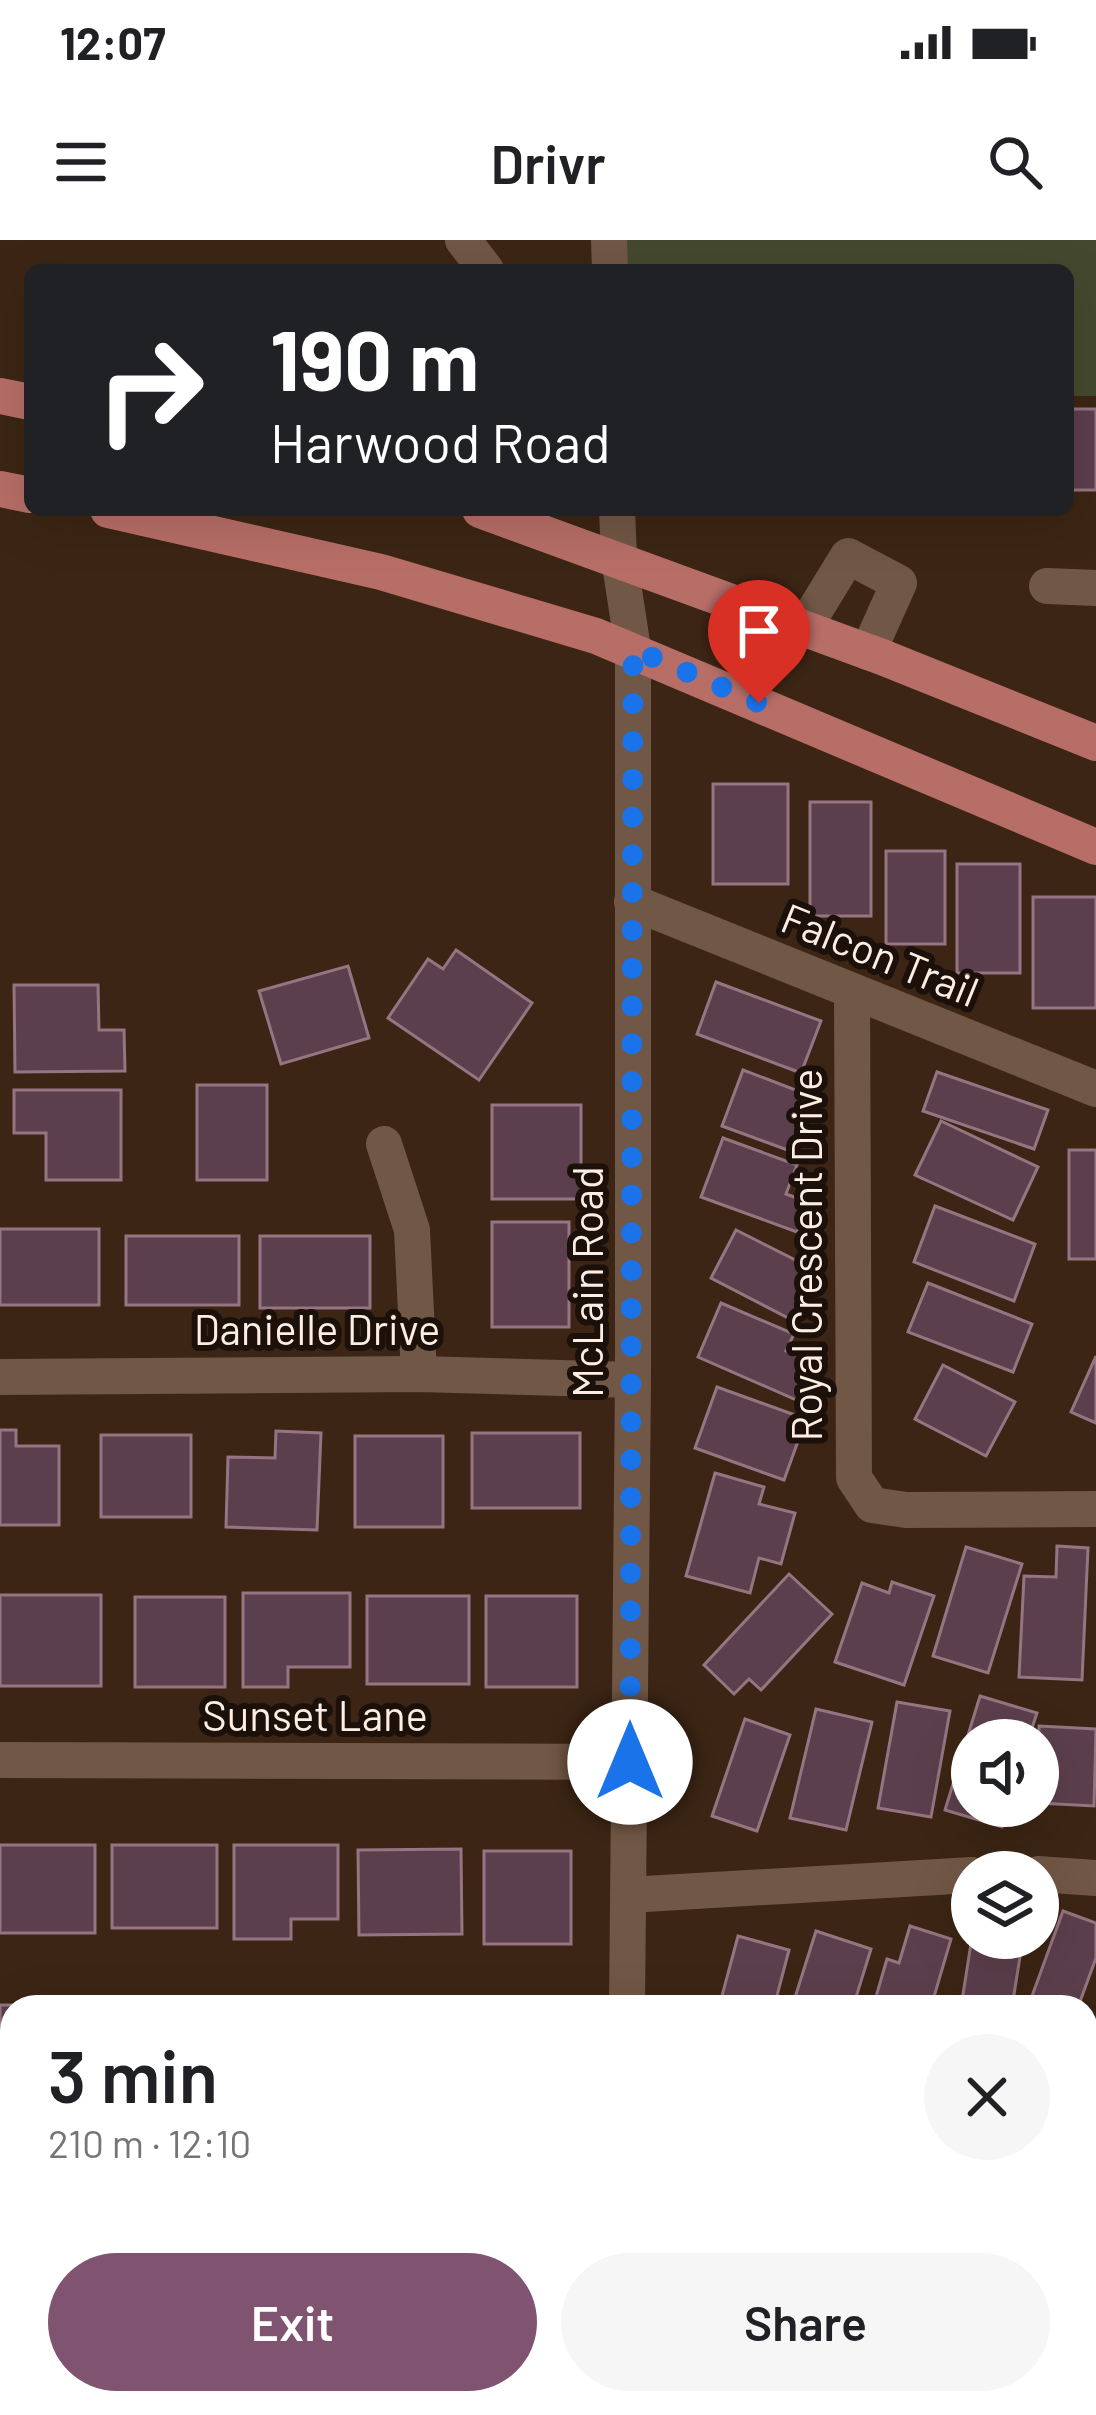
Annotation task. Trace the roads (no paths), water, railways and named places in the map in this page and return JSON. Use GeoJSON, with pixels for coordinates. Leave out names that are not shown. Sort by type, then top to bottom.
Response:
{"type":"FeatureCollection","features":[{"type":"Feature","properties":{"kind":"main road"},"geometry":{"type":"LineString","coordinates":[[134,516],[381,572],[633,649],[1096,847]]}},
{"type":"Feature","properties":{"kind":"main road"},"geometry":{"type":"LineString","coordinates":[[497,516],[868,652],[1096,743]]}},
{"type":"Feature","properties":{"kind":"street","name":"McLain Road"},"geometry":{"type":"LineString","coordinates":[[617,516],[633,649],[627,1995]]}},
{"type":"Feature","properties":{"kind":"street"},"geometry":{"type":"LineString","coordinates":[[804,628],[848,556],[899,583],[868,652]]}},
{"type":"Feature","properties":{"kind":"street"},"geometry":{"type":"LineString","coordinates":[[1047,586],[1096,588]]}},
{"type":"Feature","properties":{"kind":"street","name":"Falcon Trail"},"geometry":{"type":"LineString","coordinates":[[632,902],[1096,1089]]}},
{"type":"Feature","properties":{"kind":"street","name":"Royal Crescent Drive"},"geometry":{"type":"LineString","coordinates":[[852,992],[854,1478],[872,1505],[906,1510],[1096,1509]]}},
{"type":"Feature","properties":{"kind":"street"},"geometry":{"type":"LineString","coordinates":[[384,1144],[412,1230],[419,1374]]}},
{"type":"Feature","properties":{"kind":"street","name":"Danielle Drive"},"geometry":{"type":"LineString","coordinates":[[0,1377],[419,1374],[633,1380]]}},
{"type":"Feature","properties":{"kind":"street","name":"Sunset Lane"},"geometry":{"type":"LineString","coordinates":[[0,1760],[630,1762]]}},
{"type":"Feature","properties":{"kind":"street"},"geometry":{"type":"LineString","coordinates":[[1059,1875],[1096,1878]]}},
{"type":"Feature","properties":{"kind":"street"},"geometry":{"type":"LineString","coordinates":[[628,1894],[951,1876]]}}]}
